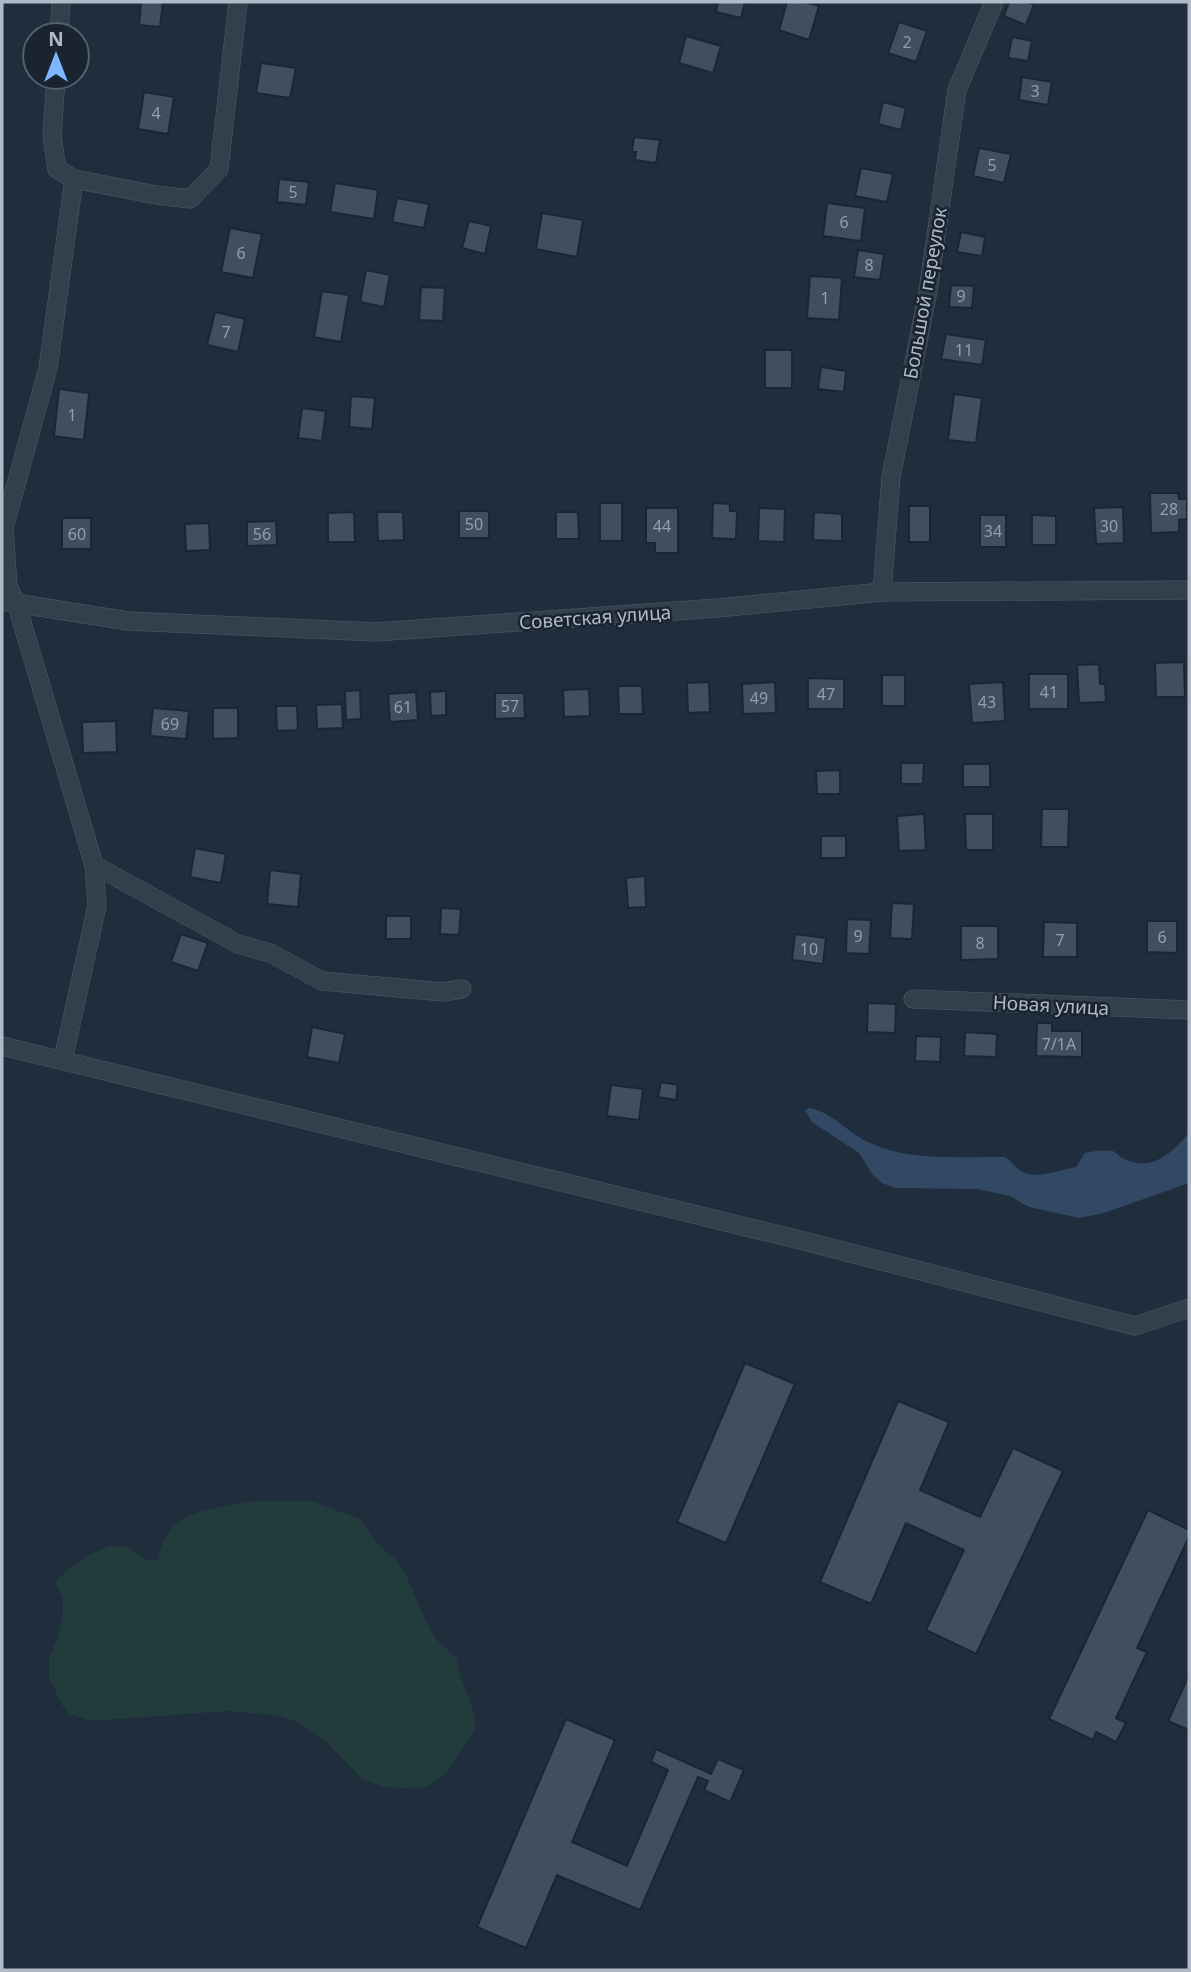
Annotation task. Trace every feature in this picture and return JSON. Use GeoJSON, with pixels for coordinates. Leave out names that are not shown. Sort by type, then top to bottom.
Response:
{"type":"FeatureCollection","features":[{"type":"Feature","properties":{"kind":"street"},"geometry":{"type":"LineString","coordinates":[[60,21],[61,2]]}},
{"type":"Feature","properties":{"kind":"street"},"geometry":{"type":"LineString","coordinates":[[55,91],[52,137],[57,169],[74,179],[190,199],[219,169],[238,2]]}},
{"type":"Feature","properties":{"kind":"street","name":"Большой переулок"},"geometry":{"type":"LineString","coordinates":[[881,592],[891,477],[928,291],[957,90],[995,2]]}},
{"type":"Feature","properties":{"kind":"street"},"geometry":{"type":"LineString","coordinates":[[63,1060],[97,906],[94,865],[9,602],[4,528],[48,368],[74,179]]}},
{"type":"Feature","properties":{"kind":"street","name":"Советская улица"},"geometry":{"type":"LineString","coordinates":[[9,602],[128,621],[376,632],[718,608],[881,592],[1189,590]]}},
{"type":"Feature","properties":{"kind":"street"},"geometry":{"type":"LineString","coordinates":[[94,865],[239,944],[270,953],[322,981],[443,992],[462,989]]}},
{"type":"Feature","properties":{"kind":"street","name":"Новая улица"},"geometry":{"type":"LineString","coordinates":[[913,999],[1189,1010]]}},
{"type":"Feature","properties":{"kind":"street"},"geometry":{"type":"LineString","coordinates":[[2,1046],[800,1240],[1135,1326],[1189,1308]]}},
{"type":"Feature","properties":{"kind":"green space"},"geometry":{"type":"Polygon","coordinates":[[[256,1501],[310,1501],[359,1518],[379,1546],[395,1558],[404,1570],[429,1628],[437,1640],[457,1659],[475,1716],[475,1730],[446,1772],[431,1785],[419,1789],[385,1787],[361,1778],[325,1741],[299,1723],[281,1716],[228,1711],[91,1721],[69,1714],[61,1704],[49,1677],[49,1659],[58,1636],[63,1610],[63,1600],[56,1584],[58,1578],[86,1556],[109,1546],[127,1546],[147,1560],[158,1560],[166,1536],[179,1522],[199,1512],[256,1501]]]}},
{"type":"Feature","properties":{"kind":"water"},"geometry":{"type":"Polygon","coordinates":[[[810,1108],[827,1115],[862,1139],[886,1149],[919,1156],[1004,1157],[1021,1171],[1034,1175],[1076,1167],[1085,1153],[1099,1150],[1113,1151],[1132,1162],[1151,1162],[1168,1154],[1189,1133],[1189,1183],[1104,1213],[1079,1218],[1029,1207],[1010,1196],[977,1189],[896,1188],[882,1183],[873,1175],[859,1153],[812,1122],[805,1110],[810,1108]]]}},
{"type":"Feature","properties":{"kind":"building"},"geometry":{"type":"Polygon","coordinates":[[[141,2],[163,2],[160,27],[139,25],[141,2]]]}},
{"type":"Feature","properties":{"kind":"building"},"geometry":{"type":"Polygon","coordinates":[[[718,2],[745,2],[741,18],[716,12],[718,2]]]}},
{"type":"Feature","properties":{"kind":"building"},"geometry":{"type":"Polygon","coordinates":[[[787,2],[805,2],[819,6],[809,40],[779,30],[787,2]]]}},
{"type":"Feature","properties":{"kind":"building"},"geometry":{"type":"Polygon","coordinates":[[[1009,2],[1034,4],[1026,25],[1004,16],[1009,2]]]}},
{"type":"Feature","properties":{"kind":"building"},"geometry":{"type":"Polygon","coordinates":[[[899,22],[927,31],[916,62],[888,53],[899,22]]]}},
{"type":"Feature","properties":{"kind":"building"},"geometry":{"type":"Polygon","coordinates":[[[686,36],[721,46],[713,73],[679,63],[686,36]]]}},
{"type":"Feature","properties":{"kind":"building"},"geometry":{"type":"Polygon","coordinates":[[[1012,37],[1032,41],[1028,61],[1008,58],[1012,37]]]}},
{"type":"Feature","properties":{"kind":"building"},"geometry":{"type":"Polygon","coordinates":[[[261,63],[296,68],[290,98],[256,93],[261,63]]]}},
{"type":"Feature","properties":{"kind":"building"},"geometry":{"type":"Polygon","coordinates":[[[1022,77],[1052,82],[1048,105],[1019,100],[1022,77]]]}},
{"type":"Feature","properties":{"kind":"building"},"geometry":{"type":"Polygon","coordinates":[[[144,92],[174,97],[168,134],[138,129],[144,92]]]}},
{"type":"Feature","properties":{"kind":"building"},"geometry":{"type":"Polygon","coordinates":[[[883,102],[906,108],[901,130],[878,124],[883,102]]]}},
{"type":"Feature","properties":{"kind":"building"},"geometry":{"type":"Polygon","coordinates":[[[634,137],[660,140],[656,163],[635,160],[636,152],[632,152],[634,137]]]}},
{"type":"Feature","properties":{"kind":"building"},"geometry":{"type":"Polygon","coordinates":[[[979,148],[1011,154],[1004,183],[973,176],[979,148]]]}},
{"type":"Feature","properties":{"kind":"building"},"geometry":{"type":"Polygon","coordinates":[[[861,168],[893,174],[887,202],[855,196],[861,168]]]}},
{"type":"Feature","properties":{"kind":"building"},"geometry":{"type":"Polygon","coordinates":[[[279,179],[309,182],[306,205],[277,202],[279,179]]]}},
{"type":"Feature","properties":{"kind":"building"},"geometry":{"type":"Polygon","coordinates":[[[335,183],[378,190],[374,219],[330,212],[335,183]]]}},
{"type":"Feature","properties":{"kind":"building"},"geometry":{"type":"Polygon","coordinates":[[[397,198],[429,204],[424,228],[392,222],[397,198]]]}},
{"type":"Feature","properties":{"kind":"building"},"geometry":{"type":"Polygon","coordinates":[[[827,203],[865,208],[861,241],[823,236],[827,203]]]}},
{"type":"Feature","properties":{"kind":"building"},"geometry":{"type":"Polygon","coordinates":[[[542,213],[583,220],[577,257],[536,249],[542,213]]]}},
{"type":"Feature","properties":{"kind":"building"},"geometry":{"type":"Polygon","coordinates":[[[469,221],[491,226],[485,254],[462,248],[469,221]]]}},
{"type":"Feature","properties":{"kind":"building"},"geometry":{"type":"Polygon","coordinates":[[[230,228],[262,234],[253,278],[221,272],[230,228]]]}},
{"type":"Feature","properties":{"kind":"building"},"geometry":{"type":"Polygon","coordinates":[[[961,232],[985,237],[982,256],[957,252],[961,232]]]}},
{"type":"Feature","properties":{"kind":"building"},"geometry":{"type":"Polygon","coordinates":[[[858,250],[884,254],[880,280],[854,277],[858,250]]]}},
{"type":"Feature","properties":{"kind":"building"},"geometry":{"type":"Polygon","coordinates":[[[366,270],[390,275],[384,307],[360,302],[366,270]]]}},
{"type":"Feature","properties":{"kind":"building"},"geometry":{"type":"Polygon","coordinates":[[[810,276],[842,278],[839,320],[807,318],[810,276]]]}},
{"type":"Feature","properties":{"kind":"building"},"geometry":{"type":"Polygon","coordinates":[[[951,285],[974,286],[972,308],[949,307],[951,285]]]}},
{"type":"Feature","properties":{"kind":"building"},"geometry":{"type":"Polygon","coordinates":[[[421,287],[445,288],[443,321],[419,320],[421,287]]]}},
{"type":"Feature","properties":{"kind":"building"},"geometry":{"type":"Polygon","coordinates":[[[322,291],[349,295],[341,342],[314,337],[322,291]]]}},
{"type":"Feature","properties":{"kind":"building"},"geometry":{"type":"Polygon","coordinates":[[[215,312],[245,319],[238,352],[207,345],[215,312]]]}},
{"type":"Feature","properties":{"kind":"building"},"geometry":{"type":"Polygon","coordinates":[[[946,334],[986,340],[982,365],[941,359],[946,334]]]}},
{"type":"Feature","properties":{"kind":"building"},"geometry":{"type":"Polygon","coordinates":[[[765,350],[792,350],[792,388],[765,388],[765,350]]]}},
{"type":"Feature","properties":{"kind":"building"},"geometry":{"type":"Polygon","coordinates":[[[821,367],[846,371],[844,392],[818,389],[821,367]]]}},
{"type":"Feature","properties":{"kind":"building"},"geometry":{"type":"Polygon","coordinates":[[[59,389],[89,393],[84,440],[54,436],[59,389]]]}},
{"type":"Feature","properties":{"kind":"building"},"geometry":{"type":"Polygon","coordinates":[[[954,394],[982,398],[976,443],[948,440],[954,394]]]}},
{"type":"Feature","properties":{"kind":"building"},"geometry":{"type":"Polygon","coordinates":[[[351,396],[375,398],[372,429],[349,427],[351,396]]]}},
{"type":"Feature","properties":{"kind":"building"},"geometry":{"type":"Polygon","coordinates":[[[302,408],[326,411],[322,441],[298,438],[302,408]]]}},
{"type":"Feature","properties":{"kind":"building"},"geometry":{"type":"Polygon","coordinates":[[[1150,493],[1178,493],[1179,499],[1187,499],[1187,519],[1179,520],[1179,532],[1151,533],[1150,493]]]}},
{"type":"Feature","properties":{"kind":"building"},"geometry":{"type":"Polygon","coordinates":[[[600,503],[622,503],[622,541],[600,541],[600,503]]]}},
{"type":"Feature","properties":{"kind":"building"},"geometry":{"type":"Polygon","coordinates":[[[713,503],[730,504],[730,511],[737,511],[736,539],[712,538],[713,503]]]}},
{"type":"Feature","properties":{"kind":"building"},"geometry":{"type":"Polygon","coordinates":[[[909,506],[930,506],[930,542],[909,542],[909,506]]]}},
{"type":"Feature","properties":{"kind":"building"},"geometry":{"type":"Polygon","coordinates":[[[1123,507],[1124,543],[1096,544],[1094,508],[1123,507]]]}},
{"type":"Feature","properties":{"kind":"building"},"geometry":{"type":"Polygon","coordinates":[[[646,508],[678,508],[678,553],[655,553],[655,543],[646,543],[646,508]]]}},
{"type":"Feature","properties":{"kind":"building"},"geometry":{"type":"Polygon","coordinates":[[[759,508],[785,509],[784,542],[758,541],[759,508]]]}},
{"type":"Feature","properties":{"kind":"building"},"geometry":{"type":"Polygon","coordinates":[[[459,511],[489,511],[489,538],[459,538],[459,511]]]}},
{"type":"Feature","properties":{"kind":"building"},"geometry":{"type":"Polygon","coordinates":[[[354,512],[355,542],[328,542],[328,513],[354,512]]]}},
{"type":"Feature","properties":{"kind":"building"},"geometry":{"type":"Polygon","coordinates":[[[377,512],[403,512],[404,540],[378,541],[377,512]]]}},
{"type":"Feature","properties":{"kind":"building"},"geometry":{"type":"Polygon","coordinates":[[[556,512],[578,512],[579,539],[556,539],[556,512]]]}},
{"type":"Feature","properties":{"kind":"building"},"geometry":{"type":"Polygon","coordinates":[[[814,512],[842,514],[842,541],[813,540],[814,512]]]}},
{"type":"Feature","properties":{"kind":"building"},"geometry":{"type":"Polygon","coordinates":[[[980,515],[1006,515],[1006,547],[980,547],[980,515]]]}},
{"type":"Feature","properties":{"kind":"building"},"geometry":{"type":"Polygon","coordinates":[[[1032,515],[1056,516],[1056,545],[1032,545],[1032,515]]]}},
{"type":"Feature","properties":{"kind":"building"},"geometry":{"type":"Polygon","coordinates":[[[62,518],[91,518],[91,549],[62,549],[62,518]]]}},
{"type":"Feature","properties":{"kind":"building"},"geometry":{"type":"Polygon","coordinates":[[[276,521],[277,545],[247,546],[247,522],[276,521]]]}},
{"type":"Feature","properties":{"kind":"building"},"geometry":{"type":"Polygon","coordinates":[[[209,523],[210,550],[186,551],[185,524],[209,523]]]}},
{"type":"Feature","properties":{"kind":"building"},"geometry":{"type":"Polygon","coordinates":[[[1184,662],[1185,697],[1156,697],[1155,663],[1184,662]]]}},
{"type":"Feature","properties":{"kind":"building"},"geometry":{"type":"Polygon","coordinates":[[[1099,664],[1100,684],[1105,684],[1106,702],[1079,703],[1077,665],[1099,664]]]}},
{"type":"Feature","properties":{"kind":"building"},"geometry":{"type":"Polygon","coordinates":[[[1029,674],[1068,674],[1068,709],[1029,709],[1029,674]]]}},
{"type":"Feature","properties":{"kind":"building"},"geometry":{"type":"Polygon","coordinates":[[[882,675],[905,675],[905,706],[882,706],[882,675]]]}},
{"type":"Feature","properties":{"kind":"building"},"geometry":{"type":"Polygon","coordinates":[[[808,678],[844,679],[844,709],[808,709],[808,678]]]}},
{"type":"Feature","properties":{"kind":"building"},"geometry":{"type":"Polygon","coordinates":[[[709,682],[710,712],[688,713],[687,683],[709,682]]]}},
{"type":"Feature","properties":{"kind":"building"},"geometry":{"type":"Polygon","coordinates":[[[775,682],[776,713],[743,714],[742,684],[775,682]]]}},
{"type":"Feature","properties":{"kind":"building"},"geometry":{"type":"Polygon","coordinates":[[[1003,682],[1005,721],[972,723],[969,684],[1003,682]]]}},
{"type":"Feature","properties":{"kind":"building"},"geometry":{"type":"Polygon","coordinates":[[[618,686],[642,686],[643,714],[619,714],[618,686]]]}},
{"type":"Feature","properties":{"kind":"building"},"geometry":{"type":"Polygon","coordinates":[[[589,689],[590,716],[564,717],[563,690],[589,689]]]}},
{"type":"Feature","properties":{"kind":"building"},"geometry":{"type":"Polygon","coordinates":[[[360,690],[361,719],[346,720],[345,691],[360,690]]]}},
{"type":"Feature","properties":{"kind":"building"},"geometry":{"type":"Polygon","coordinates":[[[446,691],[446,715],[431,716],[430,692],[446,691]]]}},
{"type":"Feature","properties":{"kind":"building"},"geometry":{"type":"Polygon","coordinates":[[[416,692],[418,720],[390,722],[388,694],[416,692]]]}},
{"type":"Feature","properties":{"kind":"building"},"geometry":{"type":"Polygon","coordinates":[[[495,693],[524,693],[525,718],[495,719],[495,693]]]}},
{"type":"Feature","properties":{"kind":"building"},"geometry":{"type":"Polygon","coordinates":[[[342,704],[343,728],[317,729],[316,705],[342,704]]]}},
{"type":"Feature","properties":{"kind":"building"},"geometry":{"type":"Polygon","coordinates":[[[276,706],[297,706],[298,730],[277,731],[276,706]]]}},
{"type":"Feature","properties":{"kind":"building"},"geometry":{"type":"Polygon","coordinates":[[[153,708],[189,711],[186,739],[150,736],[153,708]]]}},
{"type":"Feature","properties":{"kind":"building"},"geometry":{"type":"Polygon","coordinates":[[[213,708],[238,708],[238,738],[213,739],[213,708]]]}},
{"type":"Feature","properties":{"kind":"building"},"geometry":{"type":"Polygon","coordinates":[[[116,721],[117,752],[83,753],[82,722],[116,721]]]}},
{"type":"Feature","properties":{"kind":"building"},"geometry":{"type":"Polygon","coordinates":[[[901,763],[924,763],[923,784],[901,784],[901,763]]]}},
{"type":"Feature","properties":{"kind":"building"},"geometry":{"type":"Polygon","coordinates":[[[963,764],[990,764],[990,787],[963,787],[963,764]]]}},
{"type":"Feature","properties":{"kind":"building"},"geometry":{"type":"Polygon","coordinates":[[[840,770],[840,794],[817,794],[816,771],[840,770]]]}},
{"type":"Feature","properties":{"kind":"building"},"geometry":{"type":"Polygon","coordinates":[[[1042,809],[1069,809],[1068,847],[1041,847],[1042,809]]]}},
{"type":"Feature","properties":{"kind":"building"},"geometry":{"type":"Polygon","coordinates":[[[924,814],[926,850],[899,851],[897,816],[924,814]]]}},
{"type":"Feature","properties":{"kind":"building"},"geometry":{"type":"Polygon","coordinates":[[[965,814],[993,814],[993,850],[966,850],[965,814]]]}},
{"type":"Feature","properties":{"kind":"building"},"geometry":{"type":"Polygon","coordinates":[[[821,836],[846,836],[846,858],[821,858],[821,836]]]}},
{"type":"Feature","properties":{"kind":"building"},"geometry":{"type":"Polygon","coordinates":[[[195,848],[226,854],[221,883],[190,877],[195,848]]]}},
{"type":"Feature","properties":{"kind":"building"},"geometry":{"type":"Polygon","coordinates":[[[270,870],[301,874],[298,907],[267,904],[270,870]]]}},
{"type":"Feature","properties":{"kind":"building"},"geometry":{"type":"Polygon","coordinates":[[[645,876],[646,907],[628,908],[626,878],[645,876]]]}},
{"type":"Feature","properties":{"kind":"building"},"geometry":{"type":"Polygon","coordinates":[[[892,903],[914,904],[912,939],[890,938],[892,903]]]}},
{"type":"Feature","properties":{"kind":"building"},"geometry":{"type":"Polygon","coordinates":[[[441,908],[461,909],[459,935],[440,934],[441,908]]]}},
{"type":"Feature","properties":{"kind":"building"},"geometry":{"type":"Polygon","coordinates":[[[386,916],[411,916],[411,939],[386,939],[386,916]]]}},
{"type":"Feature","properties":{"kind":"building"},"geometry":{"type":"Polygon","coordinates":[[[847,919],[871,920],[869,954],[846,953],[847,919]]]}},
{"type":"Feature","properties":{"kind":"building"},"geometry":{"type":"Polygon","coordinates":[[[1147,921],[1177,921],[1177,953],[1147,952],[1147,921]]]}},
{"type":"Feature","properties":{"kind":"building"},"geometry":{"type":"Polygon","coordinates":[[[1044,922],[1077,923],[1077,957],[1043,957],[1044,922]]]}},
{"type":"Feature","properties":{"kind":"building"},"geometry":{"type":"Polygon","coordinates":[[[961,926],[998,926],[998,959],[961,960],[961,926]]]}},
{"type":"Feature","properties":{"kind":"building"},"geometry":{"type":"Polygon","coordinates":[[[181,934],[208,943],[198,971],[171,962],[181,934]]]}},
{"type":"Feature","properties":{"kind":"building"},"geometry":{"type":"Polygon","coordinates":[[[795,934],[826,938],[823,964],[792,960],[795,934]]]}},
{"type":"Feature","properties":{"kind":"building"},"geometry":{"type":"Polygon","coordinates":[[[868,1003],[896,1004],[895,1033],[867,1032],[868,1003]]]}},
{"type":"Feature","properties":{"kind":"building"},"geometry":{"type":"Polygon","coordinates":[[[1037,1023],[1052,1023],[1052,1031],[1082,1031],[1082,1057],[1036,1056],[1037,1023]]]}},
{"type":"Feature","properties":{"kind":"building"},"geometry":{"type":"Polygon","coordinates":[[[312,1027],[345,1034],[339,1063],[307,1057],[312,1027]]]}},
{"type":"Feature","properties":{"kind":"building"},"geometry":{"type":"Polygon","coordinates":[[[965,1032],[997,1034],[996,1057],[964,1056],[965,1032]]]}},
{"type":"Feature","properties":{"kind":"building"},"geometry":{"type":"Polygon","coordinates":[[[916,1036],[941,1037],[940,1062],[915,1061],[916,1036]]]}},
{"type":"Feature","properties":{"kind":"building"},"geometry":{"type":"Polygon","coordinates":[[[661,1082],[678,1085],[676,1100],[658,1097],[661,1082]]]}},
{"type":"Feature","properties":{"kind":"building"},"geometry":{"type":"Polygon","coordinates":[[[611,1085],[643,1089],[639,1120],[607,1116],[611,1085]]]}},
{"type":"Feature","properties":{"kind":"building"},"geometry":{"type":"Polygon","coordinates":[[[745,1363],[795,1384],[726,1543],[677,1522],[745,1363]]]}},
{"type":"Feature","properties":{"kind":"building"},"geometry":{"type":"Polygon","coordinates":[[[898,1401],[949,1422],[920,1490],[980,1517],[1013,1448],[1063,1471],[976,1654],[926,1630],[964,1550],[906,1523],[871,1604],[820,1582],[898,1401]]]}},
{"type":"Feature","properties":{"kind":"building"},"geometry":{"type":"Polygon","coordinates":[[[1148,1510],[1189,1530],[1189,1537],[1137,1648],[1147,1652],[1116,1718],[1126,1723],[1116,1742],[1096,1732],[1093,1740],[1049,1719],[1148,1510]]]}},
{"type":"Feature","properties":{"kind":"building"},"geometry":{"type":"Polygon","coordinates":[[[1189,1675],[1189,1730],[1168,1721],[1189,1675]]]}},
{"type":"Feature","properties":{"kind":"building"},"geometry":{"type":"Polygon","coordinates":[[[566,1719],[615,1740],[572,1842],[627,1866],[668,1770],[651,1762],[656,1749],[711,1774],[718,1759],[744,1770],[730,1802],[704,1790],[708,1781],[698,1777],[640,1910],[557,1875],[526,1948],[477,1927],[566,1719]]]}}]}
